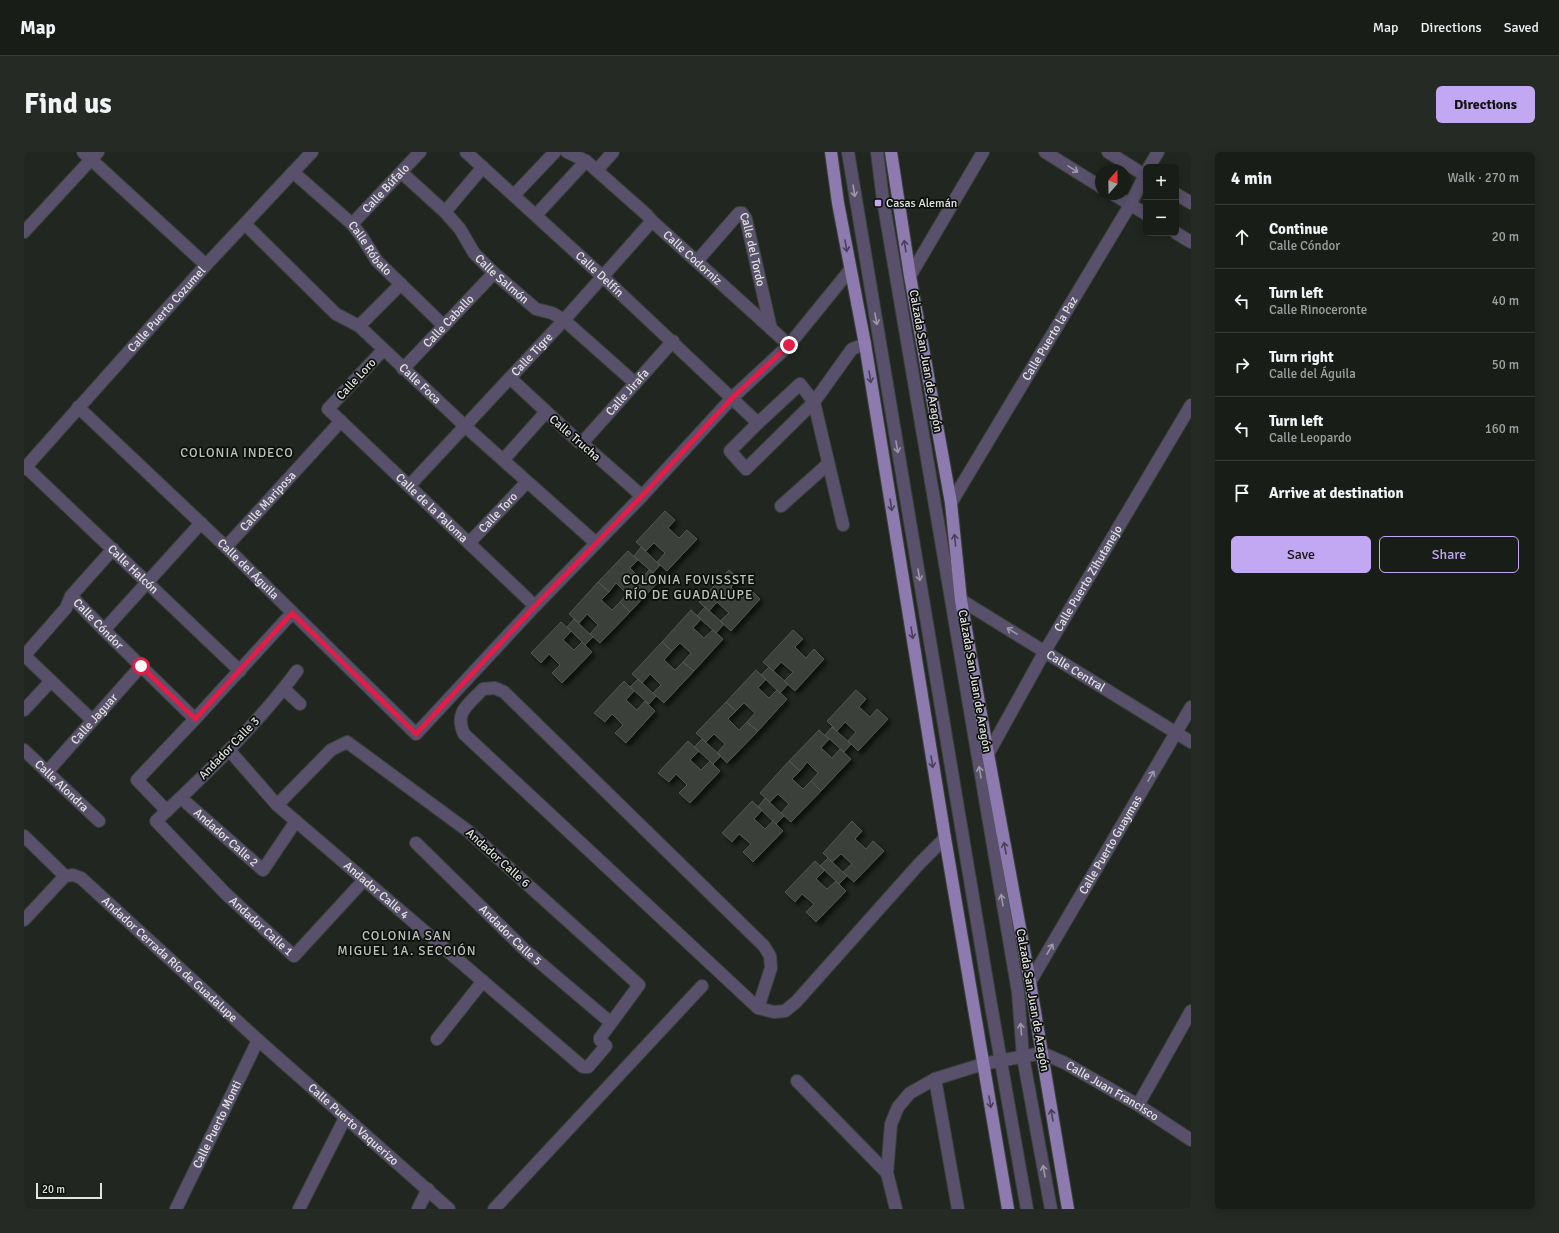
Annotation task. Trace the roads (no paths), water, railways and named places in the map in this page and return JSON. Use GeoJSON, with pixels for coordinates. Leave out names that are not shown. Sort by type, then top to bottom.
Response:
{"type":"FeatureCollection","features":[{"type":"Feature","properties":{"kind":"main road"},"geometry":{"type":"LineString","coordinates":[[831,152],[838,203],[865,344],[945,838],[1008,1209]]}},
{"type":"Feature","properties":{"kind":"main road","name":"Calzada San Juan de Aragón"},"geometry":{"type":"LineString","coordinates":[[891,152],[910,276],[951,503],[962,600],[988,754],[1030,982],[1068,1209]]}},
{"type":"Feature","properties":{"kind":"street","name":"Calle Puerto Cozumel"},"geometry":{"type":"LineString","coordinates":[[25,468],[206,265],[312,152]]}},
{"type":"Feature","properties":{"kind":"street","name":"Calle Búfalo"},"geometry":{"type":"LineString","coordinates":[[352,224],[420,152]]}},
{"type":"Feature","properties":{"kind":"street","name":"Calle Delfín"},"geometry":{"type":"LineString","coordinates":[[466,152],[603,277],[758,423]]}},
{"type":"Feature","properties":{"kind":"street"},"geometry":{"type":"LineString","coordinates":[[514,195],[555,152]]}},
{"type":"Feature","properties":{"kind":"street","name":"Calle Codorniz"},"geometry":{"type":"LineString","coordinates":[[567,152],[586,161],[597,170],[789,345]]}},
{"type":"Feature","properties":{"kind":"street"},"geometry":{"type":"LineString","coordinates":[[848,152],[991,1005],[1027,1209]]}},
{"type":"Feature","properties":{"kind":"street"},"geometry":{"type":"LineString","coordinates":[[877,152],[886,216],[1018,992],[1023,1057],[1051,1209]]}},
{"type":"Feature","properties":{"kind":"street"},"geometry":{"type":"LineString","coordinates":[[910,276],[983,152]]}},
{"type":"Feature","properties":{"kind":"street"},"geometry":{"type":"LineString","coordinates":[[1045,152],[1095,183]]}},
{"type":"Feature","properties":{"kind":"street"},"geometry":{"type":"LineString","coordinates":[[1108,152],[1143,171]]}},
{"type":"Feature","properties":{"kind":"street","name":"Calle Puerto la Paz"},"geometry":{"type":"LineString","coordinates":[[1152,164],[1158,152]]}},
{"type":"Feature","properties":{"kind":"street"},"geometry":{"type":"LineString","coordinates":[[24,232],[91,154],[206,265]]}},
{"type":"Feature","properties":{"kind":"street"},"geometry":{"type":"LineString","coordinates":[[597,170],[606,154]]}},
{"type":"Feature","properties":{"kind":"street"},"geometry":{"type":"LineString","coordinates":[[536,215],[586,161]]}},
{"type":"Feature","properties":{"kind":"street"},"geometry":{"type":"LineString","coordinates":[[445,212],[483,167]]}},
{"type":"Feature","properties":{"kind":"street","name":"Calle Róbalo"},"geometry":{"type":"LineString","coordinates":[[293,172],[352,224],[378,261],[444,326]]}},
{"type":"Feature","properties":{"kind":"street","name":"Calle Salmón"},"geometry":{"type":"LineString","coordinates":[[401,172],[445,212],[460,229],[474,252],[494,273],[536,309],[552,313],[564,320],[635,384]]}},
{"type":"Feature","properties":{"kind":"street","name":"Calle Puerto la Paz"},"geometry":{"type":"LineString","coordinates":[[951,503],[1130,205],[1143,181]]}},
{"type":"Feature","properties":{"kind":"street"},"geometry":{"type":"LineString","coordinates":[[1179,196],[1191,204]]}},
{"type":"Feature","properties":{"kind":"street"},"geometry":{"type":"LineString","coordinates":[[1122,200],[1143,212]]}},
{"type":"Feature","properties":{"kind":"street","name":"Calle del Tordo"},"geometry":{"type":"LineString","coordinates":[[697,261],[739,213],[742,213],[746,219],[771,329]]}},
{"type":"Feature","properties":{"kind":"street","name":"Calle Tigre"},"geometry":{"type":"LineString","coordinates":[[410,486],[564,320],[652,221]]}},
{"type":"Feature","properties":{"kind":"street","name":"Calle Foca"},"geometry":{"type":"LineString","coordinates":[[245,224],[336,314],[359,326],[466,427],[596,543]]}},
{"type":"Feature","properties":{"kind":"street"},"geometry":{"type":"LineString","coordinates":[[1179,235],[1191,242]]}},
{"type":"Feature","properties":{"kind":"street"},"geometry":{"type":"LineString","coordinates":[[535,606],[642,496],[732,398],[789,345],[850,270]]}},
{"type":"Feature","properties":{"kind":"street","name":"Calle Caballo"},"geometry":{"type":"LineString","coordinates":[[403,369],[494,273]]}},
{"type":"Feature","properties":{"kind":"street"},"geometry":{"type":"LineString","coordinates":[[359,326],[400,284]]}},
{"type":"Feature","properties":{"kind":"street","name":"Calle Jirafa"},"geometry":{"type":"LineString","coordinates":[[582,443],[673,342]]}},
{"type":"Feature","properties":{"kind":"street"},"geometry":{"type":"LineString","coordinates":[[842,525],[814,402],[800,384],[730,451],[746,470],[814,402],[852,349],[865,344]]}},
{"type":"Feature","properties":{"kind":"street","name":"Calle Loro"},"geometry":{"type":"LineString","coordinates":[[328,408],[384,350]]}},
{"type":"Feature","properties":{"kind":"street","name":"Calle Trucha"},"geometry":{"type":"LineString","coordinates":[[510,378],[579,442],[642,496]]}},
{"type":"Feature","properties":{"kind":"street","name":"Calle Puerto Zihutanejo"},"geometry":{"type":"LineString","coordinates":[[988,754],[1045,651],[1191,405]]}},
{"type":"Feature","properties":{"kind":"street","name":"Calle del Águila"},"geometry":{"type":"LineString","coordinates":[[78,407],[226,547],[416,734],[535,606]]}},
{"type":"Feature","properties":{"kind":"street","name":"Calle de la Paloma"},"geometry":{"type":"LineString","coordinates":[[328,408],[535,606]]}},
{"type":"Feature","properties":{"kind":"street"},"geometry":{"type":"LineString","coordinates":[[503,460],[546,412]]}},
{"type":"Feature","properties":{"kind":"street","name":"Calle Mariposa"},"geometry":{"type":"LineString","coordinates":[[226,547],[341,421]]}},
{"type":"Feature","properties":{"kind":"street"},"geometry":{"type":"LineString","coordinates":[[781,506],[828,464]]}},
{"type":"Feature","properties":{"kind":"street","name":"Calle Halcón"},"geometry":{"type":"LineString","coordinates":[[25,468],[113,549],[240,671]]}},
{"type":"Feature","properties":{"kind":"street","name":"Calle Toro"},"geometry":{"type":"LineString","coordinates":[[469,543],[527,482]]}},
{"type":"Feature","properties":{"kind":"street"},"geometry":{"type":"LineString","coordinates":[[104,630],[201,523]]}},
{"type":"Feature","properties":{"kind":"street"},"geometry":{"type":"LineString","coordinates":[[92,720],[24,655],[66,608],[71,596],[113,549]]}},
{"type":"Feature","properties":{"kind":"street","name":"Calle Cóndor"},"geometry":{"type":"LineString","coordinates":[[71,596],[195,719]]}},
{"type":"Feature","properties":{"kind":"street","name":"Calle Central"},"geometry":{"type":"LineString","coordinates":[[962,600],[1191,742]]}},
{"type":"Feature","properties":{"kind":"street"},"geometry":{"type":"LineString","coordinates":[[167,811],[136,780],[240,671],[292,613]]}},
{"type":"Feature","properties":{"kind":"street","name":"Calle Jaguar"},"geometry":{"type":"LineString","coordinates":[[47,772],[141,666]]}},
{"type":"Feature","properties":{"kind":"street","name":"Andador Calle 3"},"geometry":{"type":"LineString","coordinates":[[156,821],[229,750],[284,689],[298,671]]}},
{"type":"Feature","properties":{"kind":"street"},"geometry":{"type":"LineString","coordinates":[[24,710],[51,681]]}},
{"type":"Feature","properties":{"kind":"street"},"geometry":{"type":"LineString","coordinates":[[758,1008],[771,968],[770,956],[764,946],[504,692],[495,688],[483,689],[461,713],[460,725],[464,734],[758,1008],[774,1012],[785,1011],[796,1002],[919,864],[945,838]]}},
{"type":"Feature","properties":{"kind":"street"},"geometry":{"type":"LineString","coordinates":[[284,689],[300,704]]}},
{"type":"Feature","properties":{"kind":"street","name":"Calle Puerto Guaymas"},"geometry":{"type":"LineString","coordinates":[[1030,982],[1191,707]]}},
{"type":"Feature","properties":{"kind":"street","name":"Andador Calle 6"},"geometry":{"type":"LineString","coordinates":[[277,805],[331,750],[347,742],[468,831],[639,985],[610,1022]]}},
{"type":"Feature","properties":{"kind":"street","name":"Calle Alondra"},"geometry":{"type":"LineString","coordinates":[[24,750],[99,821]]}},
{"type":"Feature","properties":{"kind":"street","name":"Andador Calle 4"},"geometry":{"type":"LineString","coordinates":[[229,750],[277,805],[585,1068],[606,1046],[600,1039],[610,1022]]}},
{"type":"Feature","properties":{"kind":"street","name":"Andador Calle 2"},"geometry":{"type":"LineString","coordinates":[[181,798],[262,870],[296,821]]}},
{"type":"Feature","properties":{"kind":"street","name":"Andador Calle 1"},"geometry":{"type":"LineString","coordinates":[[156,821],[226,894],[294,956],[364,880]]}},
{"type":"Feature","properties":{"kind":"street"},"geometry":{"type":"LineString","coordinates":[[24,836],[65,876],[24,920]]}},
{"type":"Feature","properties":{"kind":"street","name":"Andador Calle 5"},"geometry":{"type":"LineString","coordinates":[[416,843],[525,950],[610,1022]]}},
{"type":"Feature","properties":{"kind":"street","name":"Andador Cerrada Río de Guadalupe"},"geometry":{"type":"LineString","coordinates":[[65,876],[73,875],[81,878],[258,1040]]}},
{"type":"Feature","properties":{"kind":"street"},"geometry":{"type":"LineString","coordinates":[[437,1039],[483,981]]}},
{"type":"Feature","properties":{"kind":"street"},"geometry":{"type":"LineString","coordinates":[[494,1209],[702,986]]}},
{"type":"Feature","properties":{"kind":"street"},"geometry":{"type":"LineString","coordinates":[[1138,1105],[1191,1012]]}},
{"type":"Feature","properties":{"kind":"street","name":"Calle Puerto Vaquerizo"},"geometry":{"type":"LineString","coordinates":[[258,1040],[449,1209]]}},
{"type":"Feature","properties":{"kind":"street","name":"Calle Puerto Monti"},"geometry":{"type":"LineString","coordinates":[[176,1209],[258,1040]]}},
{"type":"Feature","properties":{"kind":"street"},"geometry":{"type":"LineString","coordinates":[[896,1209],[887,1173],[891,1124],[898,1107],[910,1093],[935,1079],[983,1064],[1042,1053]]}},
{"type":"Feature","properties":{"kind":"street","name":"Calle Juan Francisco"},"geometry":{"type":"LineString","coordinates":[[1042,1053],[1065,1063],[1138,1105],[1191,1140]]}},
{"type":"Feature","properties":{"kind":"street"},"geometry":{"type":"LineString","coordinates":[[935,1079],[958,1209]]}},
{"type":"Feature","properties":{"kind":"street"},"geometry":{"type":"LineString","coordinates":[[797,1081],[887,1173]]}},
{"type":"Feature","properties":{"kind":"street"},"geometry":{"type":"LineString","coordinates":[[299,1209],[345,1118]]}},
{"type":"Feature","properties":{"kind":"street"},"geometry":{"type":"LineString","coordinates":[[418,1209],[428,1189]]}},
{"type":"Feature","properties":{"kind":"place","name":"Casas Alemán"},"geometry":{"type":"Point","coordinates":[878,203]}},
{"type":"Feature","properties":{"kind":"district","name":"COLONIA INDECO"},"geometry":{"type":"Point","coordinates":[237,452]}},
{"type":"Feature","properties":{"kind":"district","name":"COLONIA FOVISSSTE RÍO DE GUADALUPE"},"geometry":{"type":"Point","coordinates":[689,586]}},
{"type":"Feature","properties":{"kind":"district","name":"COLONIA SAN MIGUEL 1A. SECCIÓN"},"geometry":{"type":"Point","coordinates":[407,942]}}]}
